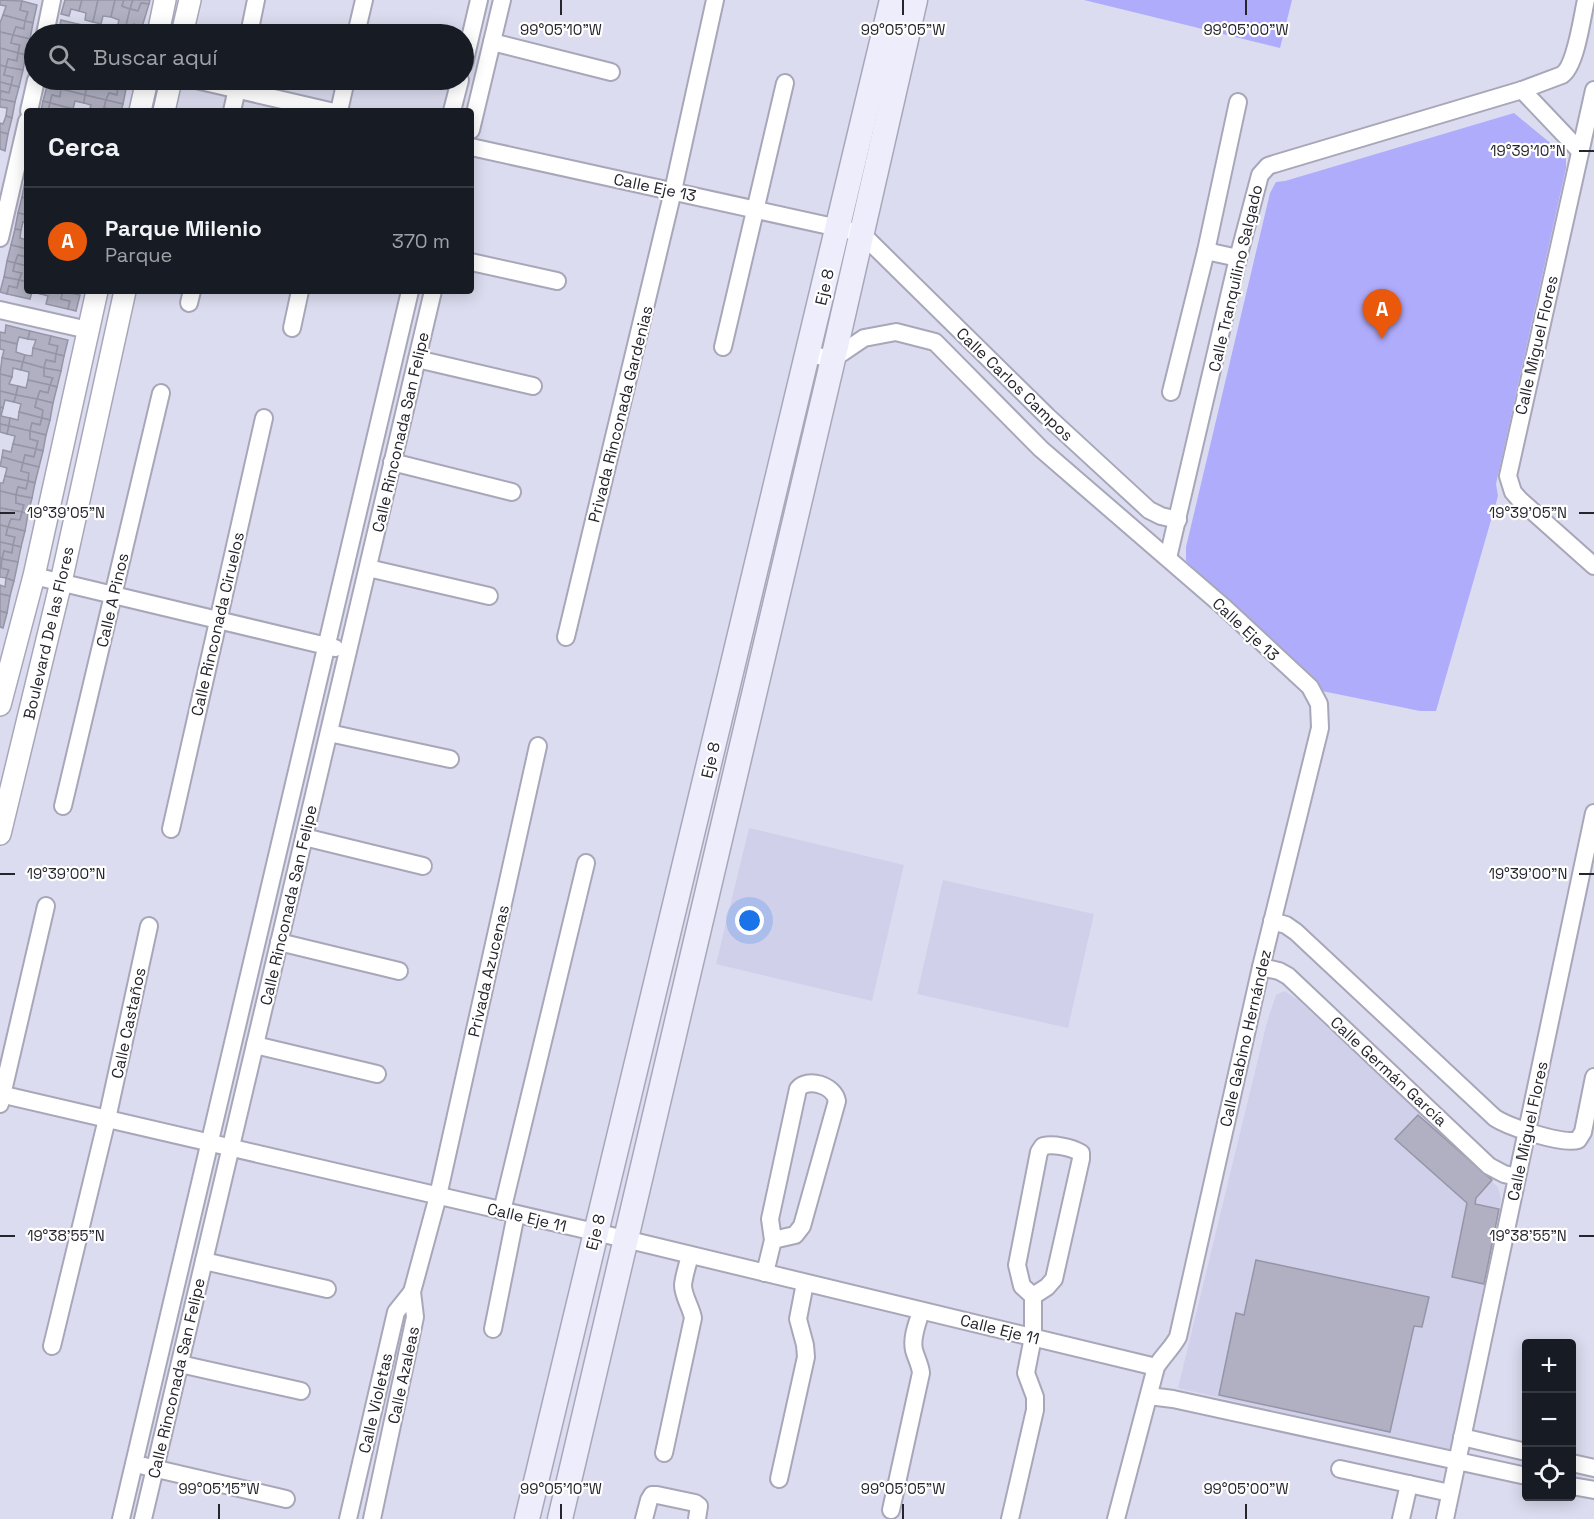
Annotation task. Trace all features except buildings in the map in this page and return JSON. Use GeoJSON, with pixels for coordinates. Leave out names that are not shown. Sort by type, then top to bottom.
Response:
{"type":"FeatureCollection","features":[{"type":"Feature","properties":{"kind":"main road","name":"Eje 8"},"geometry":{"type":"LineString","coordinates":[[527,1519],[892,0]]}},
{"type":"Feature","properties":{"kind":"main road","name":"Eje 8"},"geometry":{"type":"LineString","coordinates":[[560,1519],[833,359],[915,0]]}},
{"type":"Feature","properties":{"kind":"street"},"geometry":{"type":"LineString","coordinates":[[47,24],[52,0]]}},
{"type":"Feature","properties":{"kind":"street"},"geometry":{"type":"LineString","coordinates":[[160,24],[165,0]]}},
{"type":"Feature","properties":{"kind":"street"},"geometry":{"type":"LineString","coordinates":[[184,24],[190,0]]}},
{"type":"Feature","properties":{"kind":"street"},"geometry":{"type":"LineString","coordinates":[[251,24],[256,0]]}},
{"type":"Feature","properties":{"kind":"street"},"geometry":{"type":"LineString","coordinates":[[358,24],[364,0]]}},
{"type":"Feature","properties":{"kind":"street"},"geometry":{"type":"LineString","coordinates":[[473,24],[479,0]]}},
{"type":"Feature","properties":{"kind":"street"},"geometry":{"type":"LineString","coordinates":[[474,117],[502,0]]}},
{"type":"Feature","properties":{"kind":"street","name":"Privada Rinconada Gardenias"},"geometry":{"type":"LineString","coordinates":[[566,637],[674,191],[715,0]]}},
{"type":"Feature","properties":{"kind":"street","name":"Calle Tranquilino Salgado"},"geometry":{"type":"LineString","coordinates":[[1168,558],[1238,258],[1260,175],[1268,166],[1522,90],[1566,72],[1571,62],[1586,0]]}},
{"type":"Feature","properties":{"kind":"street"},"geometry":{"type":"LineString","coordinates":[[492,42],[611,72]]}},
{"type":"Feature","properties":{"kind":"street"},"geometry":{"type":"LineString","coordinates":[[723,347],[785,83]]}},
{"type":"Feature","properties":{"kind":"street"},"geometry":{"type":"LineString","coordinates":[[30,108],[34,90]]}},
{"type":"Feature","properties":{"kind":"street"},"geometry":{"type":"LineString","coordinates":[[141,108],[145,90]]}},
{"type":"Feature","properties":{"kind":"street"},"geometry":{"type":"LineString","coordinates":[[166,108],[169,90]]}},
{"type":"Feature","properties":{"kind":"street"},"geometry":{"type":"LineString","coordinates":[[233,108],[237,90]]}},
{"type":"Feature","properties":{"kind":"street"},"geometry":{"type":"LineString","coordinates":[[258,90],[320,108]]}},
{"type":"Feature","properties":{"kind":"street"},"geometry":{"type":"LineString","coordinates":[[340,108],[344,90]]}},
{"type":"Feature","properties":{"kind":"street"},"geometry":{"type":"LineString","coordinates":[[453,108],[457,90]]}},
{"type":"Feature","properties":{"kind":"street"},"geometry":{"type":"LineString","coordinates":[[1522,90],[1580,151]]}},
{"type":"Feature","properties":{"kind":"street","name":"Calle Miguel Flores"},"geometry":{"type":"LineString","coordinates":[[1594,90],[1508,476],[1513,492],[1520,500],[1594,566]]}},
{"type":"Feature","properties":{"kind":"street"},"geometry":{"type":"LineString","coordinates":[[1171,392],[1206,251],[1238,102]]}},
{"type":"Feature","properties":{"kind":"street"},"geometry":{"type":"LineString","coordinates":[[0,238],[24,134]]}},
{"type":"Feature","properties":{"kind":"street","name":"Calle Eje 13"},"geometry":{"type":"LineString","coordinates":[[474,148],[861,233]]}},
{"type":"Feature","properties":{"kind":"street","name":"Calle Carlos Campos"},"geometry":{"type":"LineString","coordinates":[[861,233],[1047,416],[1149,510],[1178,520]]}},
{"type":"Feature","properties":{"kind":"street"},"geometry":{"type":"LineString","coordinates":[[1206,251],[1238,258]]}},
{"type":"Feature","properties":{"kind":"street"},"geometry":{"type":"LineString","coordinates":[[474,263],[557,281]]}},
{"type":"Feature","properties":{"kind":"street","name":"Boulevard De las Flores"},"geometry":{"type":"LineString","coordinates":[[0,705],[34,576],[96,294]]}},
{"type":"Feature","properties":{"kind":"street","name":"Boulevard De las Flores"},"geometry":{"type":"LineString","coordinates":[[0,834],[60,582],[124,294]]}},
{"type":"Feature","properties":{"kind":"street"},"geometry":{"type":"LineString","coordinates":[[292,328],[299,294]]}},
{"type":"Feature","properties":{"kind":"street","name":"Calle Rinconada San Felipe"},"geometry":{"type":"LineString","coordinates":[[121,1519],[409,294]]}},
{"type":"Feature","properties":{"kind":"street","name":"Calle Rinconada San Felipe"},"geometry":{"type":"LineString","coordinates":[[143,1519],[432,294]]}},
{"type":"Feature","properties":{"kind":"street"},"geometry":{"type":"LineString","coordinates":[[0,310],[88,330]]}},
{"type":"Feature","properties":{"kind":"street","name":"Calle Carlos Campos"},"geometry":{"type":"LineString","coordinates":[[833,359],[864,338],[896,332],[935,342],[1041,449],[1168,558]]}},
{"type":"Feature","properties":{"kind":"street"},"geometry":{"type":"LineString","coordinates":[[808,354],[833,359]]}},
{"type":"Feature","properties":{"kind":"street"},"geometry":{"type":"LineString","coordinates":[[417,359],[533,386]]}},
{"type":"Feature","properties":{"kind":"street","name":"Calle A Pinos"},"geometry":{"type":"LineString","coordinates":[[63,806],[161,393]]}},
{"type":"Feature","properties":{"kind":"street","name":"Calle Rinconada Ciruelos"},"geometry":{"type":"LineString","coordinates":[[171,829],[264,418]]}},
{"type":"Feature","properties":{"kind":"street"},"geometry":{"type":"LineString","coordinates":[[392,462],[512,492]]}},
{"type":"Feature","properties":{"kind":"street","name":"Calle Eje 13"},"geometry":{"type":"LineString","coordinates":[[1168,558],[1310,687],[1319,704]]}},
{"type":"Feature","properties":{"kind":"street"},"geometry":{"type":"LineString","coordinates":[[368,568],[489,596]]}},
{"type":"Feature","properties":{"kind":"street"},"geometry":{"type":"LineString","coordinates":[[34,576],[348,651]]}},
{"type":"Feature","properties":{"kind":"street","name":"Calle Gabino Hernández"},"geometry":{"type":"LineString","coordinates":[[1156,1367],[1178,1337],[1261,967],[1320,728],[1319,704]]}},
{"type":"Feature","properties":{"kind":"street"},"geometry":{"type":"LineString","coordinates":[[328,733],[450,759]]}},
{"type":"Feature","properties":{"kind":"street","name":"Privada Azucenas"},"geometry":{"type":"LineString","coordinates":[[438,1196],[538,746]]}},
{"type":"Feature","properties":{"kind":"street","name":"Calle Miguel Flores"},"geometry":{"type":"LineString","coordinates":[[1445,1519],[1594,813]]}},
{"type":"Feature","properties":{"kind":"street"},"geometry":{"type":"LineString","coordinates":[[304,837],[423,866]]}},
{"type":"Feature","properties":{"kind":"street"},"geometry":{"type":"LineString","coordinates":[[494,1329],[509,1212],[586,863]]}},
{"type":"Feature","properties":{"kind":"street"},"geometry":{"type":"LineString","coordinates":[[1,1098],[46,906]]}},
{"type":"Feature","properties":{"kind":"street"},"geometry":{"type":"LineString","coordinates":[[1272,921],[1286,925],[1296,932],[1495,1119],[1526,1131],[1568,1141],[1578,1140],[1583,1132],[1594,1077]]}},
{"type":"Feature","properties":{"kind":"street","name":"Calle Castaños"},"geometry":{"type":"LineString","coordinates":[[52,1346],[107,1119],[149,926]]}},
{"type":"Feature","properties":{"kind":"street"},"geometry":{"type":"LineString","coordinates":[[279,942],[399,971]]}},
{"type":"Feature","properties":{"kind":"street","name":"Calle Germán García"},"geometry":{"type":"LineString","coordinates":[[1261,967],[1288,976],[1489,1166],[1504,1174],[1517,1177]]}},
{"type":"Feature","properties":{"kind":"street"},"geometry":{"type":"LineString","coordinates":[[255,1045],[377,1074]]}},
{"type":"Feature","properties":{"kind":"street"},"geometry":{"type":"LineString","coordinates":[[765,1273],[773,1240],[770,1219],[798,1089],[807,1083],[830,1088],[836,1093],[837,1101],[802,1226],[795,1235],[773,1240]]}},
{"type":"Feature","properties":{"kind":"street","name":"Calle Eje 11"},"geometry":{"type":"LineString","coordinates":[[1,1098],[231,1147],[1156,1367]]}},
{"type":"Feature","properties":{"kind":"street"},"geometry":{"type":"LineString","coordinates":[[1010,1519],[1035,1410],[1035,1397],[1026,1373],[1033,1337],[1033,1296],[1022,1286],[1017,1265],[1039,1152],[1043,1146],[1048,1145],[1076,1150],[1081,1153],[1081,1159],[1054,1279],[1047,1287],[1033,1296]]}},
{"type":"Feature","properties":{"kind":"street","name":"Calle Azaleas"},"geometry":{"type":"LineString","coordinates":[[372,1519],[415,1317],[412,1292],[438,1196]]}},
{"type":"Feature","properties":{"kind":"street"},"geometry":{"type":"LineString","coordinates":[[664,1453],[693,1318],[683,1285],[690,1255]]}},
{"type":"Feature","properties":{"kind":"street"},"geometry":{"type":"LineString","coordinates":[[204,1261],[327,1289]]}},
{"type":"Feature","properties":{"kind":"street"},"geometry":{"type":"LineString","coordinates":[[779,1479],[806,1357],[798,1319],[805,1283]]}},
{"type":"Feature","properties":{"kind":"street","name":"Calle Violetas"},"geometry":{"type":"LineString","coordinates":[[348,1519],[396,1312],[412,1292]]}},
{"type":"Feature","properties":{"kind":"street"},"geometry":{"type":"LineString","coordinates":[[891,1510],[921,1373],[913,1341],[921,1311]]}},
{"type":"Feature","properties":{"kind":"street"},"geometry":{"type":"LineString","coordinates":[[180,1364],[301,1391]]}},
{"type":"Feature","properties":{"kind":"street"},"geometry":{"type":"LineString","coordinates":[[1116,1519],[1156,1367]]}},
{"type":"Feature","properties":{"kind":"street"},"geometry":{"type":"LineString","coordinates":[[1149,1396],[1173,1399],[1522,1475]]}},
{"type":"Feature","properties":{"kind":"street"},"geometry":{"type":"LineString","coordinates":[[1462,1437],[1522,1451]]}},
{"type":"Feature","properties":{"kind":"street"},"geometry":{"type":"LineString","coordinates":[[134,1464],[286,1499]]}},
{"type":"Feature","properties":{"kind":"street"},"geometry":{"type":"LineString","coordinates":[[1576,1464],[1594,1468]]}},
{"type":"Feature","properties":{"kind":"street"},"geometry":{"type":"LineString","coordinates":[[1340,1469],[1450,1493]]}},
{"type":"Feature","properties":{"kind":"street"},"geometry":{"type":"LineString","coordinates":[[1401,1519],[1409,1484]]}},
{"type":"Feature","properties":{"kind":"street"},"geometry":{"type":"LineString","coordinates":[[1576,1487],[1594,1490]]}},
{"type":"Feature","properties":{"kind":"street"},"geometry":{"type":"LineString","coordinates":[[644,1519],[649,1500],[652,1495],[657,1495],[695,1503],[699,1506],[697,1519]]}},
{"type":"Feature","properties":{"kind":"shaded area"},"geometry":{"type":"Polygon","coordinates":[[[1084,0],[1292,0],[1280,48],[1084,0]]]}},
{"type":"Feature","properties":{"kind":"shaded area"},"geometry":{"type":"Polygon","coordinates":[[[1514,113],[1566,156],[1566,168],[1496,484],[1498,496],[1436,711],[1420,711],[1322,691],[1186,561],[1186,547],[1270,193],[1276,182],[1514,113]]]}},
{"type":"Feature","properties":{"kind":"shaded area"},"geometry":{"type":"Polygon","coordinates":[[[749,828],[904,865],[872,1001],[716,964],[749,828]]]}},
{"type":"Feature","properties":{"kind":"shaded area"},"geometry":{"type":"Polygon","coordinates":[[[943,880],[1094,914],[1068,1028],[917,994],[943,880]]]}},
{"type":"Feature","properties":{"kind":"shaded area"},"geometry":{"type":"Polygon","coordinates":[[[1285,991],[1298,1000],[1498,1187],[1501,1200],[1451,1452],[1178,1388],[1267,1022],[1276,995],[1285,991]]]}},
{"type":"Feature","properties":{"kind":"place","name":"Parque Milenio"},"geometry":{"type":"Point","coordinates":[1382,339]}}]}
